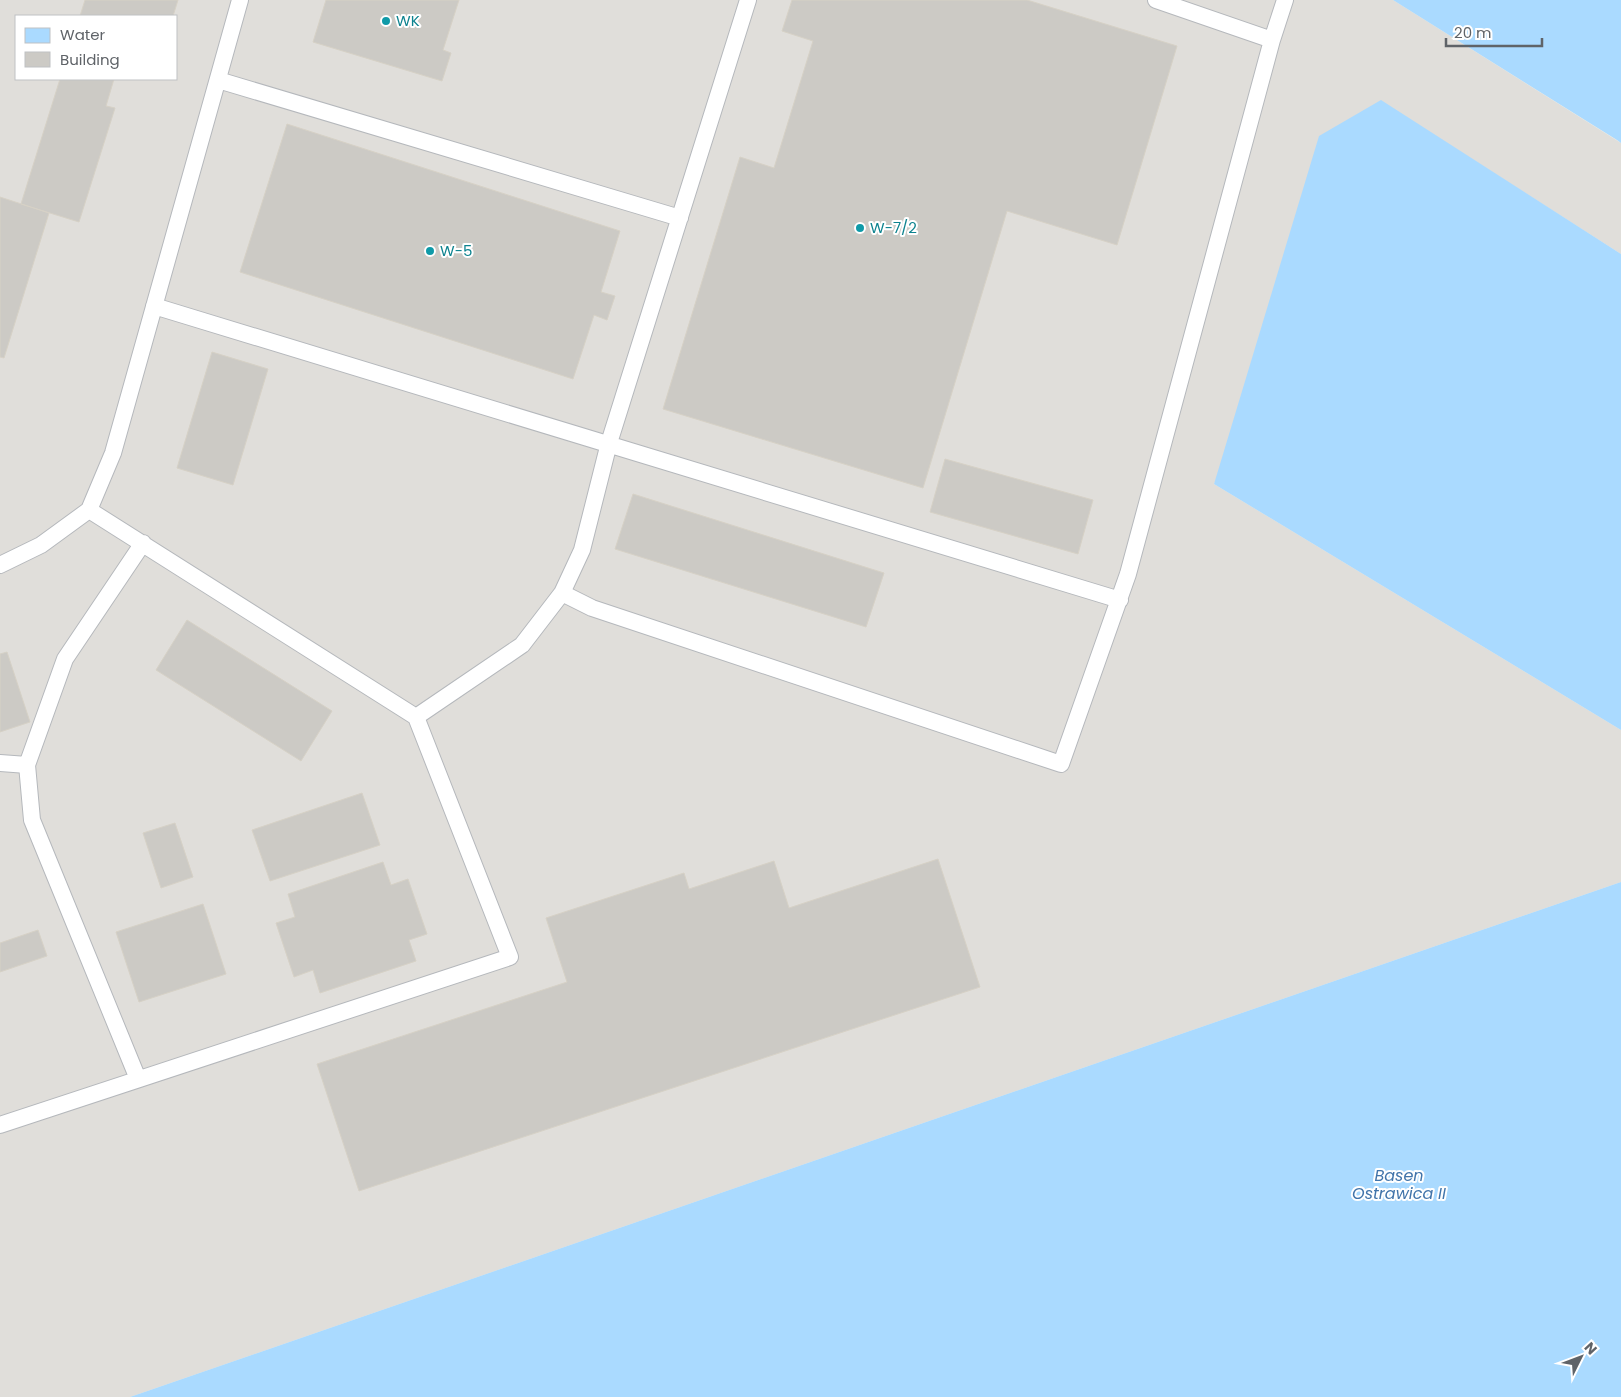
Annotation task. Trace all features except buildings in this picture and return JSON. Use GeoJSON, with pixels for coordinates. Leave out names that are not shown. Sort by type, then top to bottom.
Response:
{"type":"FeatureCollection","features":[{"type":"Feature","properties":{"kind":"lane"},"geometry":{"type":"LineString","coordinates":[[0,565],[41,545],[89,510],[113,454],[240,0]]}},
{"type":"Feature","properties":{"kind":"lane"},"geometry":{"type":"LineString","coordinates":[[416,717],[522,645],[562,593],[582,550],[609,444],[748,0]]}},
{"type":"Feature","properties":{"kind":"lane"},"geometry":{"type":"LineString","coordinates":[[1156,0],[1272,40]]}},
{"type":"Feature","properties":{"kind":"lane"},"geometry":{"type":"LineString","coordinates":[[562,593],[592,608],[1061,764],[1128,574],[1272,40],[1285,0]]}},
{"type":"Feature","properties":{"kind":"lane"},"geometry":{"type":"LineString","coordinates":[[218,80],[680,218]]}},
{"type":"Feature","properties":{"kind":"lane"},"geometry":{"type":"LineString","coordinates":[[154,306],[1120,600]]}},
{"type":"Feature","properties":{"kind":"lane"},"geometry":{"type":"LineString","coordinates":[[0,1125],[510,957],[416,717],[89,510]]}},
{"type":"Feature","properties":{"kind":"lane"},"geometry":{"type":"LineString","coordinates":[[138,1079],[32,820],[27,765],[65,659],[143,543]]}},
{"type":"Feature","properties":{"kind":"lane"},"geometry":{"type":"LineString","coordinates":[[0,763],[27,765]]}},
{"type":"Feature","properties":{"kind":"shaded area"},"geometry":{"type":"Polygon","coordinates":[[[0,0],[1393,0],[1621,143],[1621,254],[1381,101],[1214,484],[1621,730],[1621,882],[130,1397],[0,1397],[0,0]]]}},
{"type":"Feature","properties":{"kind":"water"},"geometry":{"type":"Polygon","coordinates":[[[1393,0],[1621,0],[1621,143],[1617,140],[1393,0]]]}},
{"type":"Feature","properties":{"kind":"water"},"geometry":{"type":"Polygon","coordinates":[[[1381,100],[1621,254],[1621,730],[1214,484],[1319,136],[1381,100]]]}},
{"type":"Feature","properties":{"kind":"water","name":"Basen Ostrawica II"},"geometry":{"type":"Polygon","coordinates":[[[1621,882],[1621,1397],[130,1397],[1621,882]]]}},
{"type":"Feature","properties":{"kind":"place","name":"WK"},"geometry":{"type":"Point","coordinates":[386,21]}},
{"type":"Feature","properties":{"kind":"place","name":"W-7/2"},"geometry":{"type":"Point","coordinates":[860,228]}},
{"type":"Feature","properties":{"kind":"place","name":"W-5"},"geometry":{"type":"Point","coordinates":[430,251]}}]}
